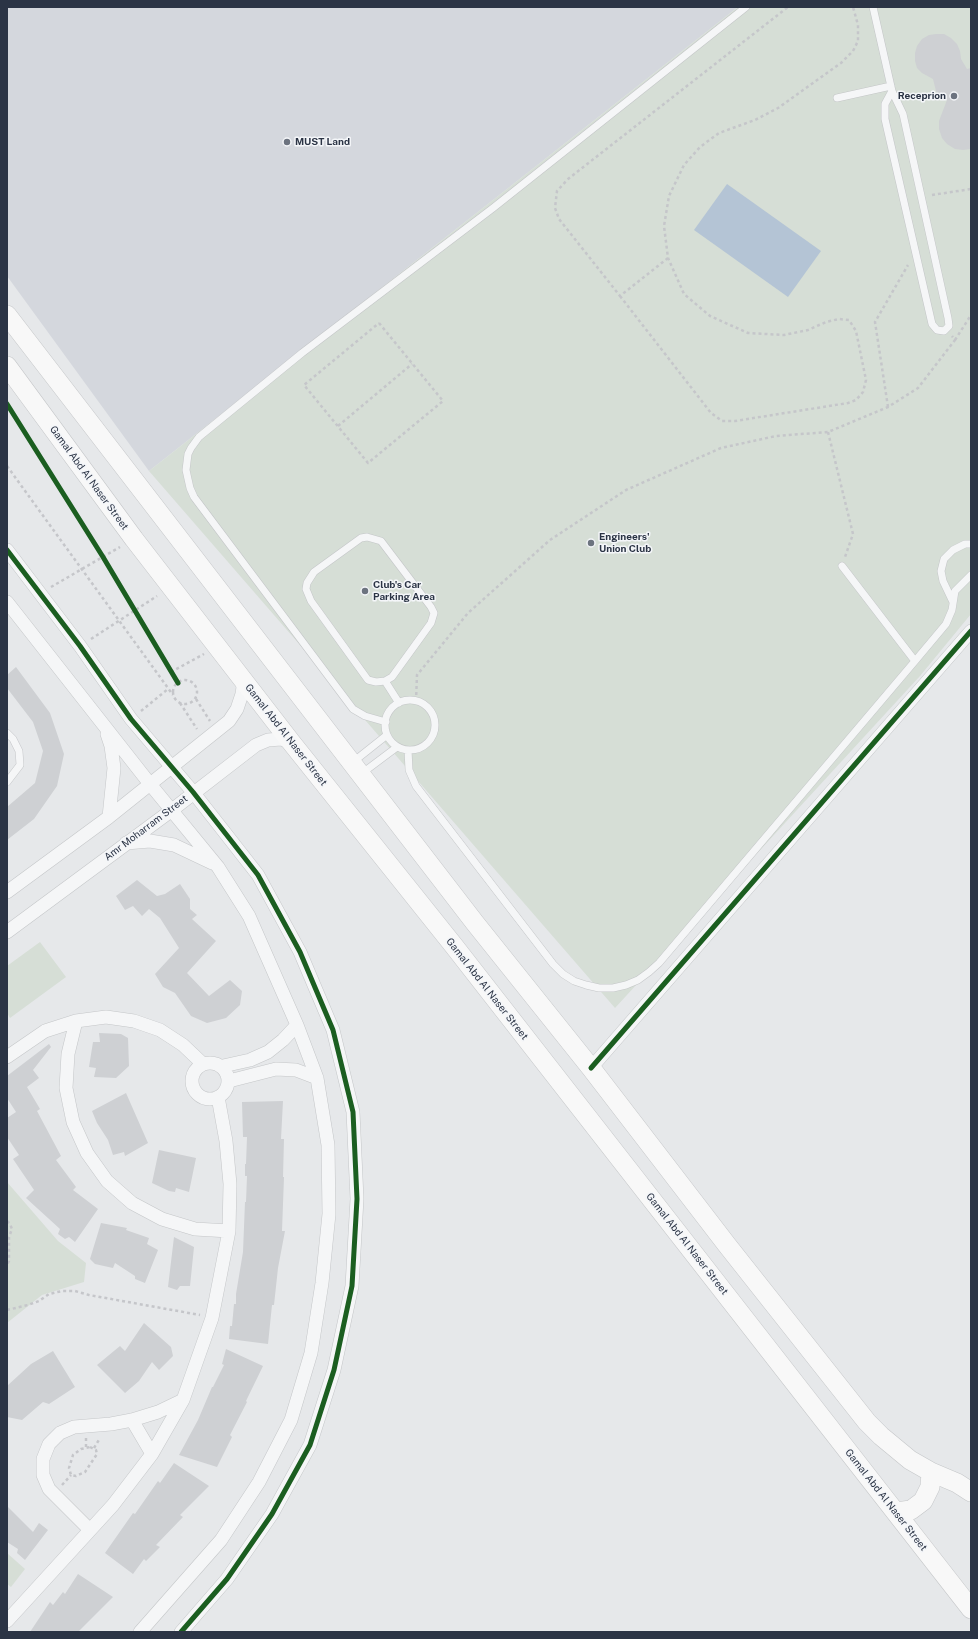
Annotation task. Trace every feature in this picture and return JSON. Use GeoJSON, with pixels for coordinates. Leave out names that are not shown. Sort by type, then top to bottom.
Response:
{"type":"FeatureCollection","features":[{"type":"Feature","properties":{"kind":"main road"},"geometry":{"type":"LineString","coordinates":[[7,315],[475,923],[591,1068],[730,1249],[867,1422],[910,1460],[931,1472],[957,1483],[971,1492]]}},
{"type":"Feature","properties":{"kind":"main road","name":"Gamal Abd Al Naser Street"},"geometry":{"type":"LineString","coordinates":[[7,366],[134,539],[291,742],[454,946],[896,1512],[970,1604]]}},
{"type":"Feature","properties":{"kind":"main road"},"geometry":{"type":"LineString","coordinates":[[454,946],[463,943],[471,937],[475,923]]}},
{"type":"Feature","properties":{"kind":"main road"},"geometry":{"type":"LineString","coordinates":[[896,1512],[911,1510],[923,1501],[930,1487],[931,1472]]}},
{"type":"Feature","properties":{"kind":"street"},"geometry":{"type":"LineString","coordinates":[[7,550],[80,646],[131,719],[193,792],[258,874],[300,952],[333,1030],[353,1112],[357,1200],[352,1286],[334,1370],[310,1445],[272,1514],[227,1579],[181,1632]]}},
{"type":"Feature","properties":{"kind":"street"},"geometry":{"type":"LineString","coordinates":[[7,602],[150,784],[218,867],[249,916],[274,970],[317,1078],[328,1145],[329,1214],[322,1284],[311,1353],[291,1420],[259,1482],[221,1540],[140,1632]]}},
{"type":"Feature","properties":{"kind":"street"},"geometry":{"type":"LineString","coordinates":[[591,1068],[971,631]]}},
{"type":"Feature","properties":{"kind":"street"},"geometry":{"type":"LineString","coordinates":[[7,892],[109,817],[229,721],[237,709],[242,694],[244,680]]}},
{"type":"Feature","properties":{"kind":"street"},"geometry":{"type":"LineString","coordinates":[[104,726],[111,746],[114,768],[109,817]]}},
{"type":"Feature","properties":{"kind":"street","name":"Amr Moharram Street"},"geometry":{"type":"LineString","coordinates":[[7,932],[172,810],[193,792],[256,745],[268,740],[281,739],[291,742]]}},
{"type":"Feature","properties":{"kind":"street"},"geometry":{"type":"LineString","coordinates":[[126,843],[150,841],[174,845],[196,854],[218,867]]}},
{"type":"Feature","properties":{"kind":"street"},"geometry":{"type":"LineString","coordinates":[[7,1057],[45,1031],[76,1021],[106,1018],[134,1021],[160,1030],[183,1045],[203,1064]]}},
{"type":"Feature","properties":{"kind":"street"},"geometry":{"type":"LineString","coordinates":[[76,1021],[68,1054],[66,1088],[73,1122],[87,1153],[107,1181],[132,1203],[162,1219],[195,1229],[229,1231]]}},
{"type":"Feature","properties":{"kind":"street"},"geometry":{"type":"LineString","coordinates":[[222,1066],[250,1060],[268,1052],[283,1040],[297,1025]]}},
{"type":"Feature","properties":{"kind":"street"},"geometry":{"type":"LineString","coordinates":[[209,1062],[222,1066],[228,1076],[229,1082],[227,1088],[218,1097],[211,1099],[204,1098],[198,1094],[192,1081],[193,1074],[197,1068],[209,1062]]}},
{"type":"Feature","properties":{"kind":"street"},"geometry":{"type":"LineString","coordinates":[[229,1082],[276,1069],[296,1070],[317,1078]]}},
{"type":"Feature","properties":{"kind":"street"},"geometry":{"type":"LineString","coordinates":[[7,1621],[113,1505],[152,1454],[183,1400],[212,1318],[229,1231],[230,1184],[226,1141],[218,1097]]}},
{"type":"Feature","properties":{"kind":"street"},"geometry":{"type":"LineString","coordinates":[[90,1530],[49,1489],[43,1474],[43,1459],[49,1444],[60,1434],[74,1427],[111,1424],[132,1420],[158,1412],[183,1400]]}},
{"type":"Feature","properties":{"kind":"street"},"geometry":{"type":"LineString","coordinates":[[132,1420],[152,1454]]}},
{"type":"Feature","properties":{"kind":"lane"},"geometry":{"type":"LineString","coordinates":[[386,722],[365,716],[353,709],[194,497],[190,488],[186,470],[188,454],[191,448],[199,437],[302,353],[493,208],[746,7]]}},
{"type":"Feature","properties":{"kind":"lane"},"geometry":{"type":"LineString","coordinates":[[873,7],[891,88],[903,114],[948,318],[949,326],[944,331],[936,330],[932,324],[884,112],[885,104],[891,88]]}},
{"type":"Feature","properties":{"kind":"lane"},"geometry":{"type":"LineString","coordinates":[[837,98],[891,88]]}},
{"type":"Feature","properties":{"kind":"lane"},"geometry":{"type":"LineString","coordinates":[[366,537],[381,541],[434,613],[431,623],[392,677],[385,681],[376,682],[368,680],[311,601],[306,589],[307,583],[314,572],[361,538],[366,537]]}},
{"type":"Feature","properties":{"kind":"lane"},"geometry":{"type":"LineString","coordinates":[[953,603],[943,581],[941,571],[944,559],[953,550],[964,544],[971,544]]}},
{"type":"Feature","properties":{"kind":"lane"},"geometry":{"type":"LineString","coordinates":[[842,566],[915,661]]}},
{"type":"Feature","properties":{"kind":"lane"},"geometry":{"type":"LineString","coordinates":[[408,750],[409,770],[416,786],[562,974],[574,981],[599,988],[613,988],[626,985],[638,980],[659,963],[915,661],[946,624],[953,603],[955,591],[971,574]]}},
{"type":"Feature","properties":{"kind":"lane"},"geometry":{"type":"LineString","coordinates":[[385,681],[399,703]]}},
{"type":"Feature","properties":{"kind":"lane"},"geometry":{"type":"LineString","coordinates":[[416,701],[423,704],[430,710],[434,717],[434,733],[424,746],[416,750],[408,750],[397,746],[387,735],[386,722],[393,708],[399,703],[416,701]]}},
{"type":"Feature","properties":{"kind":"lane"},"geometry":{"type":"LineString","coordinates":[[7,733],[13,739],[19,751],[20,764],[7,782]]}},
{"type":"Feature","properties":{"kind":"lane"},"geometry":{"type":"LineString","coordinates":[[356,768],[387,735]]}},
{"type":"Feature","properties":{"kind":"lane"},"geometry":{"type":"LineString","coordinates":[[356,768],[397,746]]}},
{"type":"Feature","properties":{"kind":"path"},"geometry":{"type":"LineString","coordinates":[[788,7],[568,179],[557,192],[555,208],[559,219],[712,414],[722,421],[735,422],[848,403],[856,400],[863,392],[866,380],[858,338],[856,331],[849,320],[839,319],[826,322],[808,330],[784,335],[748,333],[710,316],[684,294],[668,258],[664,226],[669,196],[684,165],[700,147],[719,133],[755,120],[778,108],[841,63],[853,51],[858,41],[858,26],[854,7]]}},
{"type":"Feature","properties":{"kind":"path"},"geometry":{"type":"LineString","coordinates":[[921,197],[971,189]]}},
{"type":"Feature","properties":{"kind":"path"},"geometry":{"type":"LineString","coordinates":[[888,407],[876,322],[916,251]]}},
{"type":"Feature","properties":{"kind":"path"},"geometry":{"type":"LineString","coordinates":[[620,296],[668,258]]}},
{"type":"Feature","properties":{"kind":"path"},"geometry":{"type":"LineString","coordinates":[[416,701],[418,675],[468,613],[550,540],[626,490],[721,448],[776,436],[828,432],[888,407],[918,388],[956,340],[971,315]]}},
{"type":"Feature","properties":{"kind":"path"},"geometry":{"type":"LineString","coordinates":[[379,323],[412,364],[443,401],[368,463],[304,385],[379,323]]}},
{"type":"Feature","properties":{"kind":"path"},"geometry":{"type":"LineString","coordinates":[[946,328],[956,340]]}},
{"type":"Feature","properties":{"kind":"path"},"geometry":{"type":"LineString","coordinates":[[338,426],[412,364]]}},
{"type":"Feature","properties":{"kind":"path"},"geometry":{"type":"LineString","coordinates":[[828,432],[853,534],[842,566]]}},
{"type":"Feature","properties":{"kind":"path"},"geometry":{"type":"LineString","coordinates":[[7,466],[205,740]]}},
{"type":"Feature","properties":{"kind":"path"},"geometry":{"type":"LineString","coordinates":[[40,593],[134,539]]}},
{"type":"Feature","properties":{"kind":"path"},"geometry":{"type":"LineString","coordinates":[[99,550],[107,564]]}},
{"type":"Feature","properties":{"kind":"path"},"geometry":{"type":"LineString","coordinates":[[80,646],[171,587]]}},
{"type":"Feature","properties":{"kind":"path"},"geometry":{"type":"LineString","coordinates":[[130,604],[138,617]]}},
{"type":"Feature","properties":{"kind":"path"},"geometry":{"type":"LineString","coordinates":[[171,672],[217,646]]}},
{"type":"Feature","properties":{"kind":"path"},"geometry":{"type":"LineString","coordinates":[[166,665],[178,683]]}},
{"type":"Feature","properties":{"kind":"path"},"geometry":{"type":"LineString","coordinates":[[173,696],[174,686],[182,680],[191,680],[197,688],[196,699],[216,731]]}},
{"type":"Feature","properties":{"kind":"path"},"geometry":{"type":"LineString","coordinates":[[131,719],[168,689]]}},
{"type":"Feature","properties":{"kind":"path"},"geometry":{"type":"LineString","coordinates":[[179,703],[189,704],[196,699]]}},
{"type":"Feature","properties":{"kind":"path"},"geometry":{"type":"LineString","coordinates":[[7,1221],[12,1229],[8,1237],[9,1261],[7,1265]]}},
{"type":"Feature","properties":{"kind":"path"},"geometry":{"type":"LineString","coordinates":[[7,1310],[39,1301],[48,1294],[62,1291],[76,1291],[89,1295],[212,1318]]}},
{"type":"Feature","properties":{"kind":"path"},"geometry":{"type":"LineString","coordinates":[[86,1448],[94,1448],[97,1454],[85,1472],[76,1476],[71,1475],[69,1468],[73,1455],[81,1449],[86,1448]]}},
{"type":"Feature","properties":{"kind":"shaded area","name":"MUST Land"},"geometry":{"type":"Polygon","coordinates":[[[7,7],[738,7],[149,471],[7,276],[7,7]]]}},
{"type":"Feature","properties":{"kind":"shaded area","name":"Engineers' Union Club"},"geometry":{"type":"Polygon","coordinates":[[[738,7],[971,7],[971,614],[920,676],[615,1008],[149,471],[738,7]]]}},
{"type":"Feature","properties":{"kind":"shaded area"},"geometry":{"type":"Polygon","coordinates":[[[40,942],[66,977],[10,1018],[7,1013],[7,966],[40,942]]]}},
{"type":"Feature","properties":{"kind":"shaded area"},"geometry":{"type":"Polygon","coordinates":[[[7,1182],[58,1241],[86,1263],[84,1282],[42,1295],[7,1323],[7,1182]]]}},
{"type":"Feature","properties":{"kind":"shaded area"},"geometry":{"type":"Polygon","coordinates":[[[7,1553],[25,1569],[11,1587],[7,1584],[7,1553]]]}},
{"type":"Feature","properties":{"kind":"water"},"geometry":{"type":"Polygon","coordinates":[[[727,184],[821,251],[788,297],[694,230],[727,184]]]}},
{"type":"Feature","properties":{"kind":"building","name":"Receprion"},"geometry":{"type":"Polygon","coordinates":[[[944,34],[951,38],[957,44],[961,59],[967,69],[971,68],[971,149],[955,149],[947,144],[942,138],[939,129],[939,121],[947,100],[938,99],[933,79],[922,73],[917,68],[915,53],[917,46],[922,39],[929,35],[944,34]]]}},
{"type":"Feature","properties":{"kind":"building"},"geometry":{"type":"Polygon","coordinates":[[[16,667],[50,713],[64,754],[57,786],[34,819],[7,840],[7,807],[35,783],[43,751],[33,722],[7,688],[7,675],[16,667]]]}},
{"type":"Feature","properties":{"kind":"building"},"geometry":{"type":"Polygon","coordinates":[[[137,880],[157,896],[165,894],[180,884],[190,899],[190,909],[197,915],[192,919],[216,941],[187,973],[209,996],[230,980],[242,991],[240,1005],[226,1018],[207,1023],[191,1016],[175,993],[163,987],[155,974],[179,948],[160,918],[149,909],[142,916],[133,906],[125,910],[116,896],[137,880]]]}},
{"type":"Feature","properties":{"kind":"building"},"geometry":{"type":"Polygon","coordinates":[[[99,1033],[121,1034],[128,1038],[129,1066],[116,1078],[94,1077],[96,1068],[89,1067],[93,1042],[100,1042],[99,1033]]]}},
{"type":"Feature","properties":{"kind":"building"},"geometry":{"type":"Polygon","coordinates":[[[49,1044],[51,1047],[33,1070],[39,1078],[27,1087],[40,1109],[37,1111],[61,1156],[56,1160],[76,1187],[73,1190],[98,1209],[75,1242],[69,1237],[65,1239],[58,1234],[60,1229],[26,1198],[34,1190],[13,1159],[19,1155],[7,1137],[7,1118],[16,1112],[7,1098],[7,1076],[49,1044]]]}},
{"type":"Feature","properties":{"kind":"building"},"geometry":{"type":"Polygon","coordinates":[[[126,1093],[148,1143],[125,1156],[124,1152],[113,1155],[108,1140],[97,1123],[92,1111],[126,1093]]]}},
{"type":"Feature","properties":{"kind":"building"},"geometry":{"type":"Polygon","coordinates":[[[283,1101],[281,1139],[284,1139],[282,1231],[285,1231],[278,1268],[274,1305],[272,1305],[268,1344],[229,1339],[234,1304],[236,1304],[236,1294],[243,1252],[246,1202],[247,1176],[245,1176],[245,1164],[247,1137],[243,1137],[242,1102],[283,1101]]]}},
{"type":"Feature","properties":{"kind":"building"},"geometry":{"type":"Polygon","coordinates":[[[159,1150],[196,1158],[189,1192],[176,1188],[175,1192],[169,1191],[152,1183],[159,1150]]]}},
{"type":"Feature","properties":{"kind":"building"},"geometry":{"type":"Polygon","coordinates":[[[101,1223],[127,1228],[126,1230],[149,1238],[147,1244],[158,1250],[145,1283],[135,1279],[135,1276],[115,1263],[113,1268],[95,1264],[90,1259],[101,1223]]]}},
{"type":"Feature","properties":{"kind":"building"},"geometry":{"type":"Polygon","coordinates":[[[174,1237],[194,1247],[190,1286],[180,1286],[177,1290],[168,1287],[174,1237]]]}},
{"type":"Feature","properties":{"kind":"building"},"geometry":{"type":"Polygon","coordinates":[[[144,1323],[171,1347],[173,1356],[159,1370],[152,1362],[139,1381],[125,1393],[97,1365],[120,1346],[125,1351],[144,1323]]]}},
{"type":"Feature","properties":{"kind":"building"},"geometry":{"type":"Polygon","coordinates":[[[226,1349],[263,1366],[230,1435],[232,1437],[217,1467],[179,1455],[198,1420],[212,1387],[224,1365],[222,1364],[226,1349]]]}},
{"type":"Feature","properties":{"kind":"building"},"geometry":{"type":"Polygon","coordinates":[[[53,1351],[75,1387],[49,1404],[43,1402],[22,1420],[7,1417],[7,1386],[31,1364],[53,1351]]]}},
{"type":"Feature","properties":{"kind":"building"},"geometry":{"type":"Polygon","coordinates":[[[174,1463],[209,1486],[180,1515],[183,1517],[156,1545],[160,1547],[146,1561],[144,1559],[133,1574],[105,1553],[133,1513],[135,1514],[158,1481],[160,1483],[174,1463]]]}},
{"type":"Feature","properties":{"kind":"building"},"geometry":{"type":"Polygon","coordinates":[[[7,1506],[33,1532],[39,1523],[48,1530],[25,1560],[17,1553],[18,1549],[7,1542],[7,1506]]]}},
{"type":"Feature","properties":{"kind":"building"},"geometry":{"type":"Polygon","coordinates":[[[78,1574],[113,1597],[78,1632],[30,1632],[50,1602],[53,1605],[63,1592],[65,1594],[78,1574]]]}},
{"type":"Feature","properties":{"kind":"cycle path"},"geometry":{"type":"LineString","coordinates":[[7,404],[103,557],[178,683]]}},
{"type":"Feature","properties":{"kind":"cycle path"},"geometry":{"type":"LineString","coordinates":[[7,550],[80,646],[131,719],[193,792],[258,875],[300,952],[333,1030],[353,1112],[357,1199],[352,1286],[334,1370],[310,1445],[272,1514],[227,1579],[181,1632]]}},
{"type":"Feature","properties":{"kind":"cycle path"},"geometry":{"type":"LineString","coordinates":[[591,1068],[971,631]]}},
{"type":"Feature","properties":{"kind":"place","name":"Receprion"},"geometry":{"type":"Point","coordinates":[954,96]}},
{"type":"Feature","properties":{"kind":"place","name":"MUST Land"},"geometry":{"type":"Point","coordinates":[287,142]}},
{"type":"Feature","properties":{"kind":"place","name":"Engineers' Union Club"},"geometry":{"type":"Point","coordinates":[591,543]}},
{"type":"Feature","properties":{"kind":"place","name":"Club's Car Parking Area"},"geometry":{"type":"Point","coordinates":[365,591]}}]}
